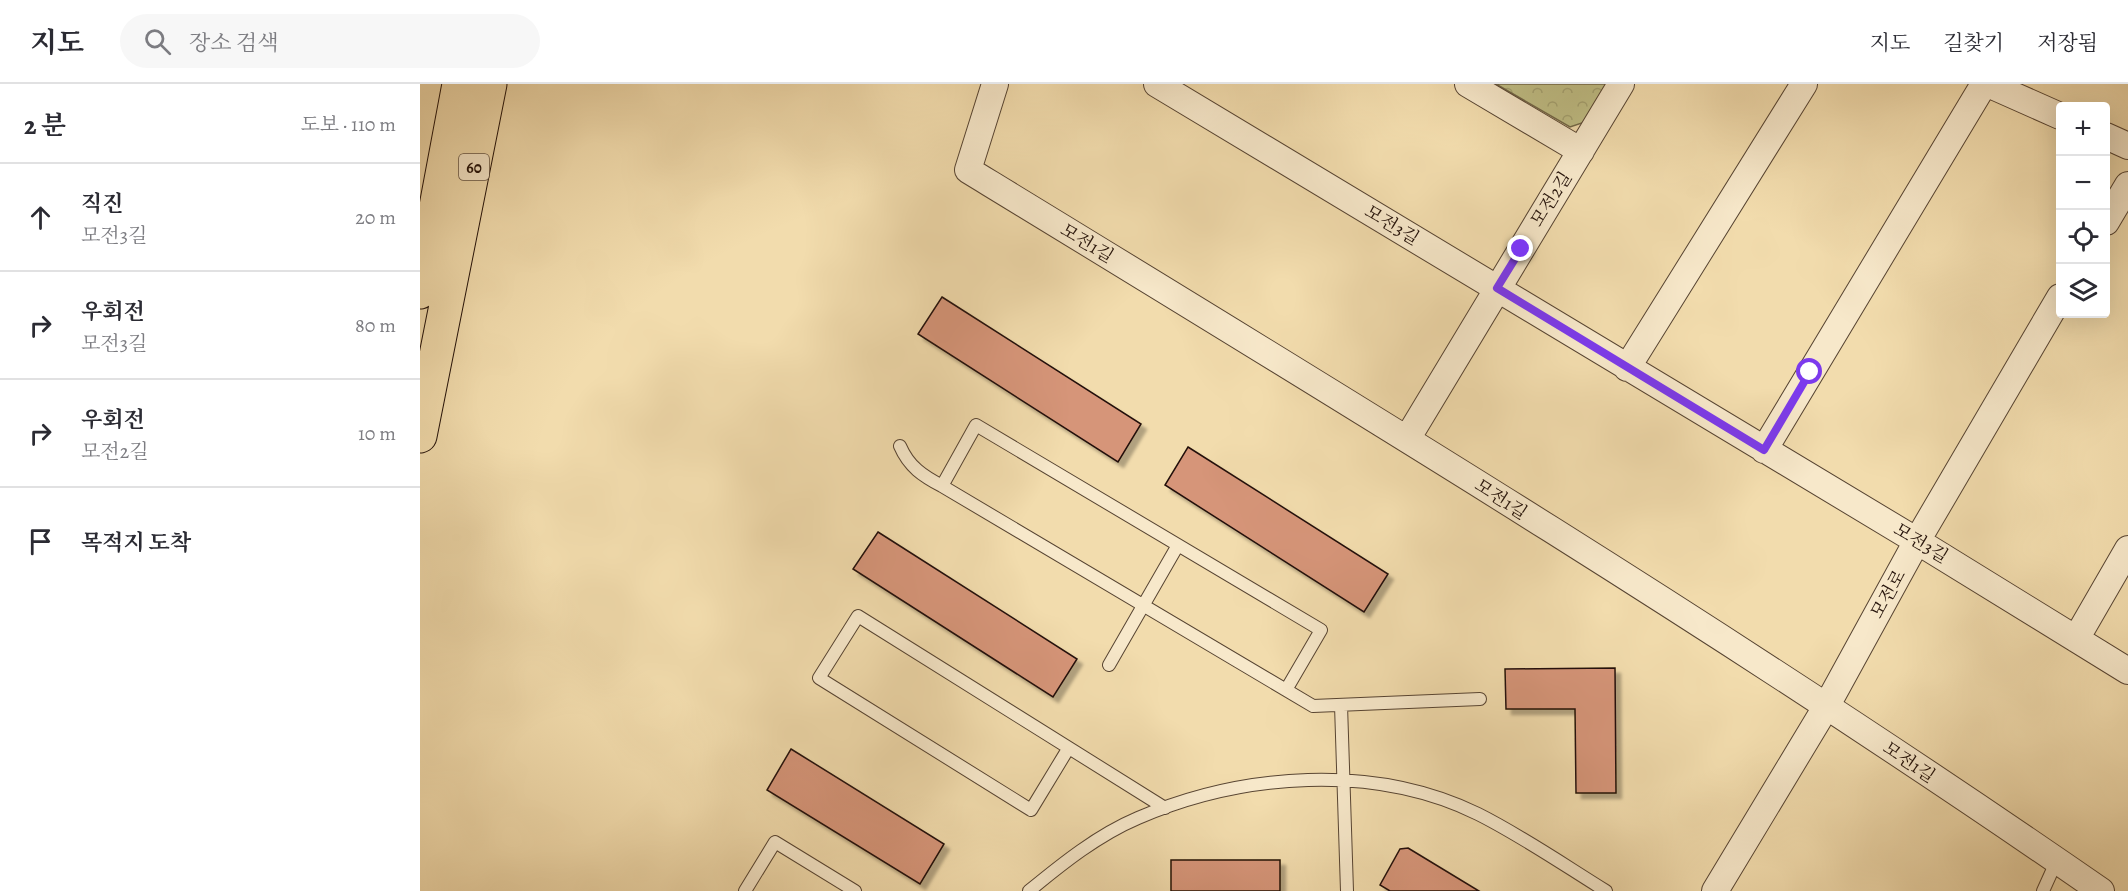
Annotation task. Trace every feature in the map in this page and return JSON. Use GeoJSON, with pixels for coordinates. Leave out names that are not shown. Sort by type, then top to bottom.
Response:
{"type":"FeatureCollection","features":[{"type":"Feature","properties":{"kind":"highway"},"geometry":{"type":"LineString","coordinates":[[420,292],[443,245],[459,84]]}},
{"type":"Feature","properties":{"kind":"highway","name":"60"},"geometry":{"type":"LineString","coordinates":[[420,436],[443,245],[490,84]]}},
{"type":"Feature","properties":{"kind":"street","name":"모전1길"},"geometry":{"type":"LineString","coordinates":[[995,84],[968,170],[1407,439],[1826,707],[2101,891]]}},
{"type":"Feature","properties":{"kind":"street","name":"모전3길"},"geometry":{"type":"LineString","coordinates":[[1156,84],[1917,541],[2128,671]]}},
{"type":"Feature","properties":{"kind":"street"},"geometry":{"type":"LineString","coordinates":[[1468,84],[1581,151]]}},
{"type":"Feature","properties":{"kind":"street","name":"모전2길"},"geometry":{"type":"LineString","coordinates":[[1407,439],[1621,84]]}},
{"type":"Feature","properties":{"kind":"street"},"geometry":{"type":"LineString","coordinates":[[1627,368],[1804,84]]}},
{"type":"Feature","properties":{"kind":"street"},"geometry":{"type":"LineString","coordinates":[[1764,450],[1868,275],[1986,84],[2056,114]]}},
{"type":"Feature","properties":{"kind":"street"},"geometry":{"type":"LineString","coordinates":[[2110,138],[2128,146]]}},
{"type":"Feature","properties":{"kind":"street"},"geometry":{"type":"LineString","coordinates":[[2110,215],[2128,185]]}},
{"type":"Feature","properties":{"kind":"street","name":"모전로"},"geometry":{"type":"LineString","coordinates":[[1715,891],[1826,707],[1917,541],[2056,305]]}},
{"type":"Feature","properties":{"kind":"street"},"geometry":{"type":"LineString","coordinates":[[2076,639],[2128,549]]}},
{"type":"Feature","properties":{"kind":"lane"},"geometry":{"type":"LineString","coordinates":[[942,486],[976,425],[1321,630],[1286,690]]}},
{"type":"Feature","properties":{"kind":"lane"},"geometry":{"type":"LineString","coordinates":[[900,446],[906,459],[921,474],[1313,706],[1480,699]]}},
{"type":"Feature","properties":{"kind":"lane"},"geometry":{"type":"LineString","coordinates":[[1109,665],[1178,545]]}},
{"type":"Feature","properties":{"kind":"lane"},"geometry":{"type":"LineString","coordinates":[[1068,748],[1031,810],[819,678],[858,616],[1165,808]]}},
{"type":"Feature","properties":{"kind":"lane"},"geometry":{"type":"LineString","coordinates":[[1341,705],[1347,891]]}},
{"type":"Feature","properties":{"kind":"lane"},"geometry":{"type":"LineString","coordinates":[[1029,891],[1075,853],[1137,818],[1196,797],[1257,783],[1319,779],[1369,783],[1434,796],[1478,814],[1606,891]]}},
{"type":"Feature","properties":{"kind":"lane"},"geometry":{"type":"LineString","coordinates":[[745,891],[776,842],[855,891]]}},
{"type":"Feature","properties":{"kind":"lane"},"geometry":{"type":"LineString","coordinates":[[2043,891],[2057,860]]}},
{"type":"Feature","properties":{"kind":"green space"},"geometry":{"type":"Polygon","coordinates":[[[1496,84],[1607,84],[1585,122],[1570,127],[1496,84]]]}},
{"type":"Feature","properties":{"kind":"building"},"geometry":{"type":"Polygon","coordinates":[[[942,297],[1141,424],[1118,462],[918,334],[942,297]]]}},
{"type":"Feature","properties":{"kind":"building"},"geometry":{"type":"Polygon","coordinates":[[[1188,447],[1388,574],[1364,612],[1165,485],[1188,447]]]}},
{"type":"Feature","properties":{"kind":"building"},"geometry":{"type":"Polygon","coordinates":[[[878,532],[1077,659],[1053,697],[853,569],[878,532]]]}},
{"type":"Feature","properties":{"kind":"building"},"geometry":{"type":"Polygon","coordinates":[[[1615,668],[1616,793],[1576,793],[1575,709],[1506,709],[1505,669],[1615,668]]]}},
{"type":"Feature","properties":{"kind":"building"},"geometry":{"type":"Polygon","coordinates":[[[791,749],[944,844],[920,884],[767,790],[791,749]]]}},
{"type":"Feature","properties":{"kind":"building"},"geometry":{"type":"Polygon","coordinates":[[[1408,848],[1479,891],[1390,891],[1380,885],[1400,849],[1408,848]]]}},
{"type":"Feature","properties":{"kind":"building"},"geometry":{"type":"Polygon","coordinates":[[[1171,860],[1280,860],[1280,891],[1171,891],[1171,860]]]}},
{"type":"Feature","properties":{"kind":"route"},"geometry":{"type":"LineString","coordinates":[[1521,249],[1497,288],[1764,450],[1810,372]]}}]}
